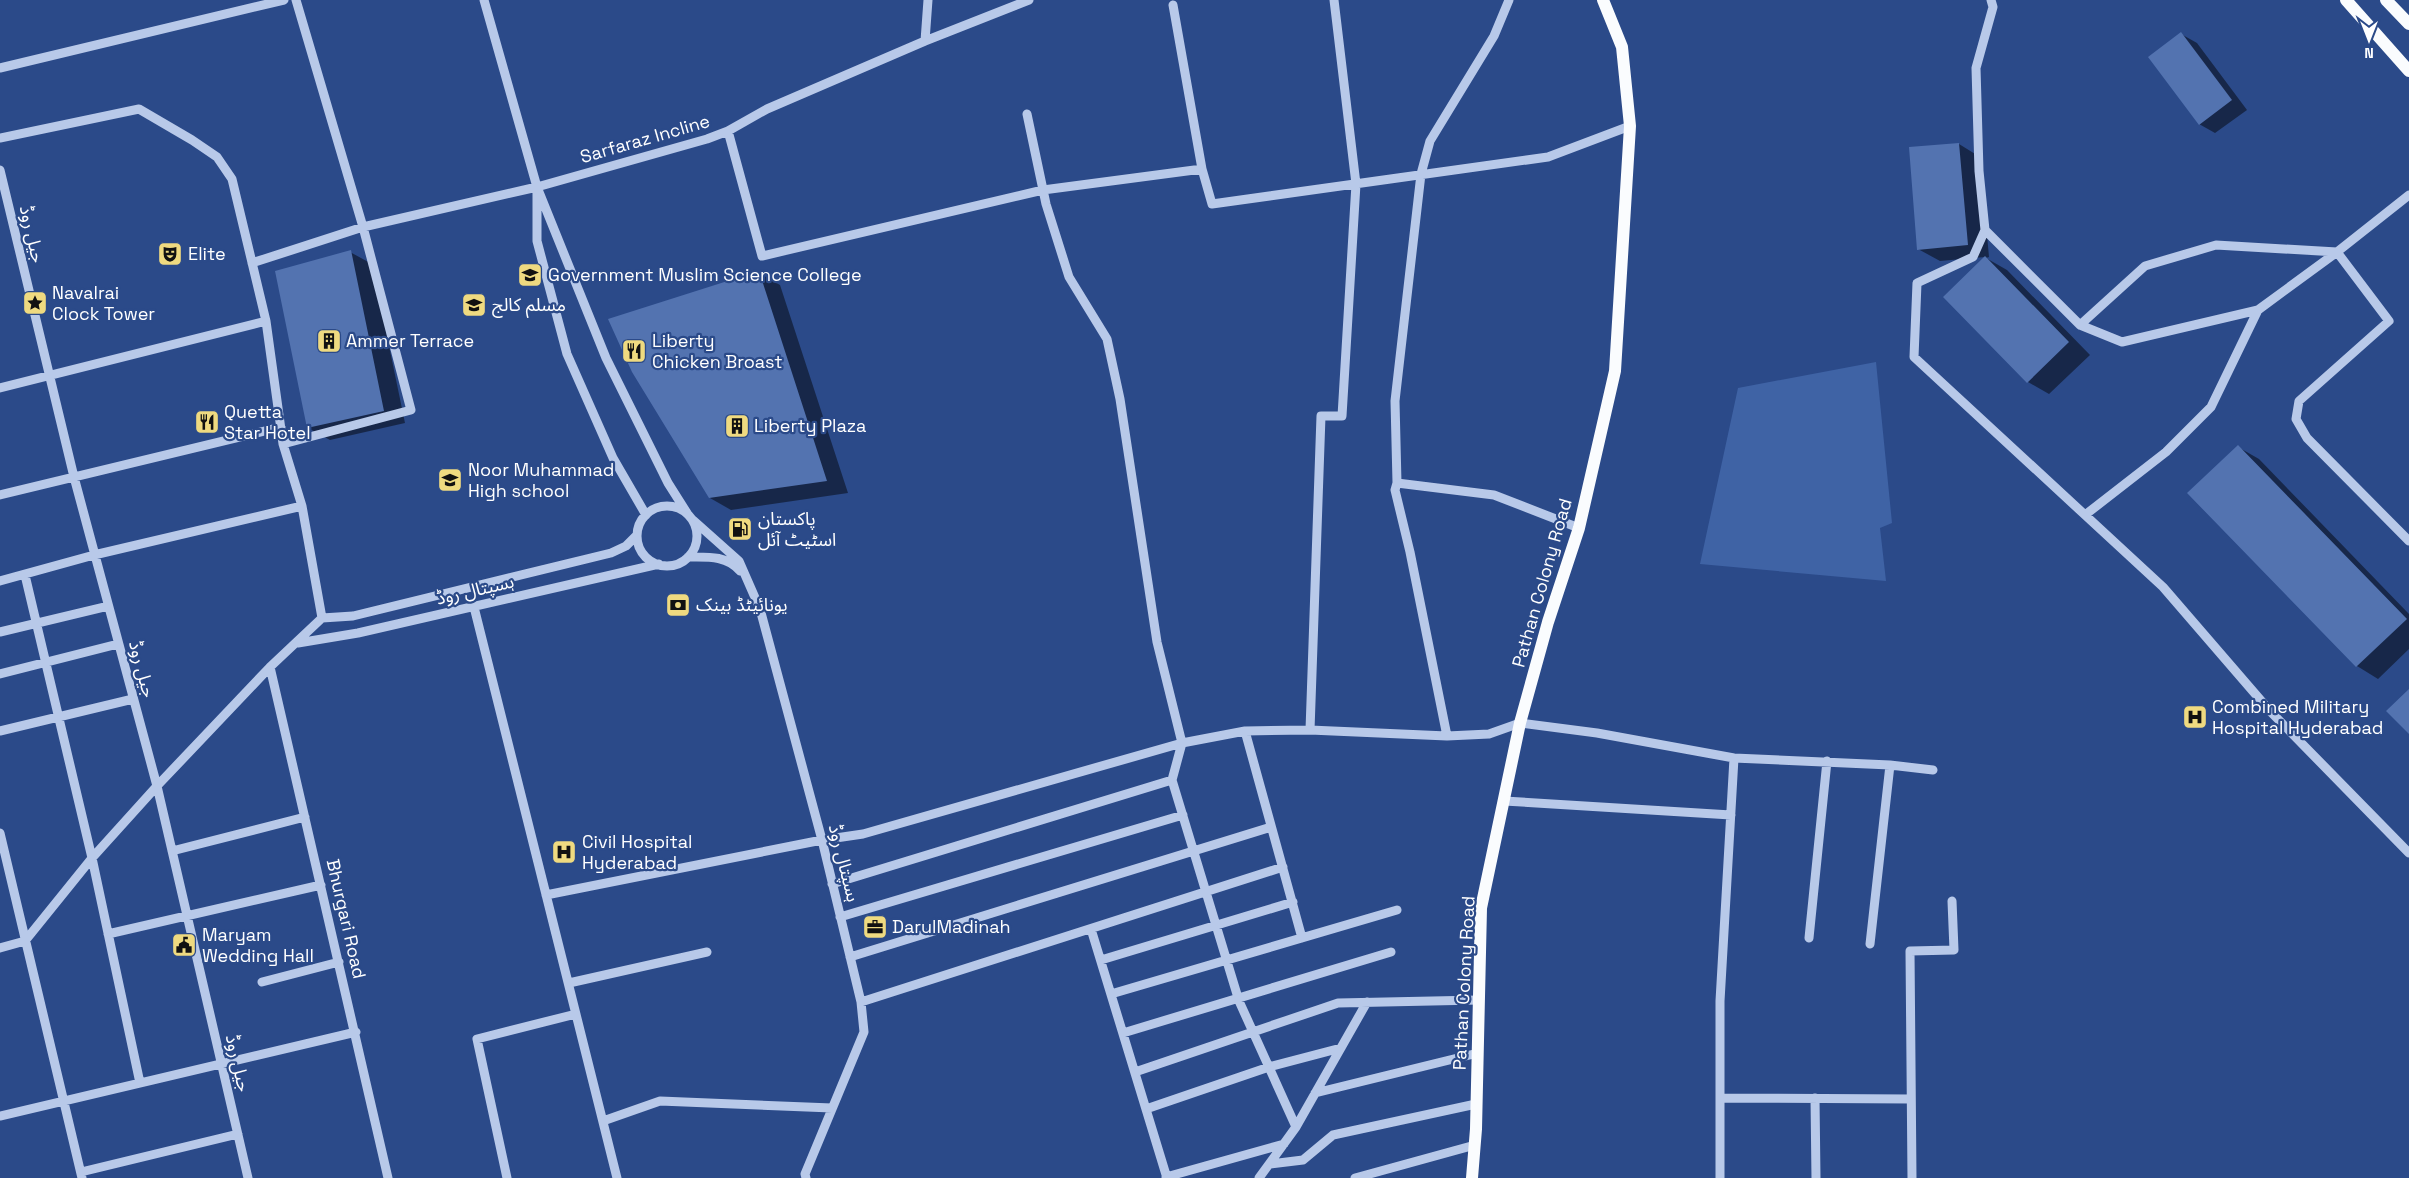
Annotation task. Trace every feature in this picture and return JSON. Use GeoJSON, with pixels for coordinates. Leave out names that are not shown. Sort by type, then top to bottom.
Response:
{"type":"FeatureCollection","features":[{"type":"Feature","properties":{"kind":"main road","name":"Pathan Colony Road"},"geometry":{"type":"LineString","coordinates":[[1472,1178],[1482,908],[1520,723],[1548,622],[1578,528],[1615,371],[1630,126],[1622,47],[1603,0]]}},
{"type":"Feature","properties":{"kind":"main road"},"geometry":{"type":"LineString","coordinates":[[2346,0],[2409,71]]}},
{"type":"Feature","properties":{"kind":"main road"},"geometry":{"type":"LineString","coordinates":[[2386,0],[2409,24]]}},
{"type":"Feature","properties":{"kind":"street"},"geometry":{"type":"LineString","coordinates":[[0,68],[284,0]]}},
{"type":"Feature","properties":{"kind":"street"},"geometry":{"type":"LineString","coordinates":[[284,444],[412,410],[363,227],[296,0]]}},
{"type":"Feature","properties":{"kind":"street"},"geometry":{"type":"LineString","coordinates":[[484,0],[537,187],[606,358],[668,483],[690,517],[697,535],[693,550],[688,557],[674,564],[659,564],[643,553],[637,535],[640,524],[646,515],[662,506],[679,508],[690,517]]}},
{"type":"Feature","properties":{"kind":"street"},"geometry":{"type":"LineString","coordinates":[[925,41],[928,0]]}},
{"type":"Feature","properties":{"kind":"street","name":"Sarfaraz Incline"},"geometry":{"type":"LineString","coordinates":[[252,262],[363,227],[537,187],[642,158],[728,131],[767,109],[925,41],[1030,0]]}},
{"type":"Feature","properties":{"kind":"street"},"geometry":{"type":"LineString","coordinates":[[1310,730],[1321,416],[1342,416],[1356,184],[1334,0]]}},
{"type":"Feature","properties":{"kind":"street"},"geometry":{"type":"LineString","coordinates":[[1447,736],[1395,490],[1397,483],[1395,401],[1422,174],[1430,141],[1494,36],[1509,0]]}},
{"type":"Feature","properties":{"kind":"street"},"geometry":{"type":"LineString","coordinates":[[1991,0],[1993,7],[1976,68],[1979,171],[1985,230],[1974,257],[1917,283],[1914,357],[2163,587],[2270,711],[2409,853]]}},
{"type":"Feature","properties":{"kind":"street"},"geometry":{"type":"LineString","coordinates":[[1173,5],[1202,169],[1212,204],[1548,157],[1630,126]]}},
{"type":"Feature","properties":{"kind":"street"},"geometry":{"type":"LineString","coordinates":[[0,138],[139,109],[217,157],[232,179],[266,321],[284,444],[302,506],[322,618],[298,643],[270,667],[156,786],[92,858],[25,941],[0,948]]}},
{"type":"Feature","properties":{"kind":"street"},"geometry":{"type":"LineString","coordinates":[[1027,114],[1043,190],[1069,278],[1107,339],[1120,399],[1157,642],[1182,743],[1172,780],[1238,998],[1296,1127]]}},
{"type":"Feature","properties":{"kind":"street"},"geometry":{"type":"LineString","coordinates":[[728,131],[762,256],[1043,190],[1202,169]]}},
{"type":"Feature","properties":{"kind":"street","name":"جیل روڈ"},"geometry":{"type":"LineString","coordinates":[[0,170],[74,477],[172,851],[248,1178]]}},
{"type":"Feature","properties":{"kind":"street"},"geometry":{"type":"LineString","coordinates":[[537,187],[537,241],[568,354],[613,458],[646,515]]}},
{"type":"Feature","properties":{"kind":"street"},"geometry":{"type":"LineString","coordinates":[[1985,230],[2080,325],[2122,342],[2258,310],[2337,252],[2409,195]]}},
{"type":"Feature","properties":{"kind":"street"},"geometry":{"type":"LineString","coordinates":[[2080,325],[2146,266],[2216,245],[2337,252]]}},
{"type":"Feature","properties":{"kind":"street"},"geometry":{"type":"LineString","coordinates":[[2337,252],[2388,321],[2300,401],[2296,419],[2307,438],[2409,541]]}},
{"type":"Feature","properties":{"kind":"street"},"geometry":{"type":"LineString","coordinates":[[2085,515],[2166,452],[2211,408],[2258,310]]}},
{"type":"Feature","properties":{"kind":"street"},"geometry":{"type":"LineString","coordinates":[[0,388],[266,321]]}},
{"type":"Feature","properties":{"kind":"street"},"geometry":{"type":"LineString","coordinates":[[0,495],[281,427]]}},
{"type":"Feature","properties":{"kind":"street"},"geometry":{"type":"LineString","coordinates":[[1397,483],[1494,495],[1578,528]]}},
{"type":"Feature","properties":{"kind":"street"},"geometry":{"type":"LineString","coordinates":[[0,581],[94,555],[302,506]]}},
{"type":"Feature","properties":{"kind":"street","name":"ہسپتال روڈ"},"geometry":{"type":"LineString","coordinates":[[690,517],[739,561],[749,580],[760,609],[822,840],[861,1002],[864,1032],[805,1174],[806,1178]]}},
{"type":"Feature","properties":{"kind":"street","name":"ہسپتال روڈ"},"geometry":{"type":"LineString","coordinates":[[322,618],[353,616],[611,553],[626,546],[637,535]]}},
{"type":"Feature","properties":{"kind":"street","name":"ہسپتال روڈ"},"geometry":{"type":"LineString","coordinates":[[688,557],[725,560],[736,565],[749,580]]}},
{"type":"Feature","properties":{"kind":"street","name":"ہسپتال روڈ"},"geometry":{"type":"LineString","coordinates":[[298,643],[358,633],[659,564]]}},
{"type":"Feature","properties":{"kind":"street"},"geometry":{"type":"LineString","coordinates":[[25,575],[92,858],[140,1083]]}},
{"type":"Feature","properties":{"kind":"street"},"geometry":{"type":"LineString","coordinates":[[0,632],[108,606]]}},
{"type":"Feature","properties":{"kind":"street"},"geometry":{"type":"LineString","coordinates":[[474,607],[617,1178]]}},
{"type":"Feature","properties":{"kind":"street"},"geometry":{"type":"LineString","coordinates":[[0,674],[118,644]]}},
{"type":"Feature","properties":{"kind":"street","name":"Bhurgari Road"},"geometry":{"type":"LineString","coordinates":[[270,667],[356,1032],[388,1178]]}},
{"type":"Feature","properties":{"kind":"street"},"geometry":{"type":"LineString","coordinates":[[0,732],[133,699]]}},
{"type":"Feature","properties":{"kind":"street"},"geometry":{"type":"LineString","coordinates":[[546,895],[822,840],[863,834],[1182,743],[1245,731],[1310,730],[1447,736],[1489,734],[1520,723],[1597,733],[1734,758],[1827,761],[1933,770]]}},
{"type":"Feature","properties":{"kind":"street"},"geometry":{"type":"LineString","coordinates":[[1245,731],[1302,938]]}},
{"type":"Feature","properties":{"kind":"street"},"geometry":{"type":"LineString","coordinates":[[1720,1178],[1720,1000],[1734,758]]}},
{"type":"Feature","properties":{"kind":"street"},"geometry":{"type":"LineString","coordinates":[[1809,938],[1827,761]]}},
{"type":"Feature","properties":{"kind":"street"},"geometry":{"type":"LineString","coordinates":[[1870,944],[1890,765]]}},
{"type":"Feature","properties":{"kind":"street"},"geometry":{"type":"LineString","coordinates":[[832,884],[1172,780]]}},
{"type":"Feature","properties":{"kind":"street"},"geometry":{"type":"LineString","coordinates":[[1504,801],[1731,815]]}},
{"type":"Feature","properties":{"kind":"street"},"geometry":{"type":"LineString","coordinates":[[840,916],[1182,815]]}},
{"type":"Feature","properties":{"kind":"street"},"geometry":{"type":"LineString","coordinates":[[172,851],[305,817]]}},
{"type":"Feature","properties":{"kind":"street"},"geometry":{"type":"LineString","coordinates":[[850,957],[1271,827]]}},
{"type":"Feature","properties":{"kind":"street"},"geometry":{"type":"LineString","coordinates":[[0,833],[81,1175],[238,1134]]}},
{"type":"Feature","properties":{"kind":"street"},"geometry":{"type":"LineString","coordinates":[[861,1002],[1283,867]]}},
{"type":"Feature","properties":{"kind":"street"},"geometry":{"type":"LineString","coordinates":[[108,934],[321,885]]}},
{"type":"Feature","properties":{"kind":"street"},"geometry":{"type":"LineString","coordinates":[[1912,1178],[1910,951],[1954,950],[1952,901]]}},
{"type":"Feature","properties":{"kind":"street"},"geometry":{"type":"LineString","coordinates":[[1101,960],[1293,902]]}},
{"type":"Feature","properties":{"kind":"street"},"geometry":{"type":"LineString","coordinates":[[1111,994],[1397,910]]}},
{"type":"Feature","properties":{"kind":"street"},"geometry":{"type":"LineString","coordinates":[[1091,929],[1167,1177],[1284,1144]]}},
{"type":"Feature","properties":{"kind":"street"},"geometry":{"type":"LineString","coordinates":[[569,983],[707,952]]}},
{"type":"Feature","properties":{"kind":"street"},"geometry":{"type":"LineString","coordinates":[[1123,1032],[1391,952]]}},
{"type":"Feature","properties":{"kind":"street"},"geometry":{"type":"LineString","coordinates":[[262,982],[339,962]]}},
{"type":"Feature","properties":{"kind":"street"},"geometry":{"type":"LineString","coordinates":[[1135,1072],[1338,1003],[1479,1000]]}},
{"type":"Feature","properties":{"kind":"street"},"geometry":{"type":"LineString","coordinates":[[1259,1178],[1296,1127],[1367,1002]]}},
{"type":"Feature","properties":{"kind":"street"},"geometry":{"type":"LineString","coordinates":[[507,1178],[477,1039],[576,1014]]}},
{"type":"Feature","properties":{"kind":"street"},"geometry":{"type":"LineString","coordinates":[[0,1116],[356,1032]]}},
{"type":"Feature","properties":{"kind":"street"},"geometry":{"type":"LineString","coordinates":[[1146,1109],[1269,1067],[1341,1048]]}},
{"type":"Feature","properties":{"kind":"street"},"geometry":{"type":"LineString","coordinates":[[1315,1093],[1478,1053]]}},
{"type":"Feature","properties":{"kind":"street"},"geometry":{"type":"LineString","coordinates":[[1720,1098],[1911,1099]]}},
{"type":"Feature","properties":{"kind":"street"},"geometry":{"type":"LineString","coordinates":[[1815,1098],[1816,1178]]}},
{"type":"Feature","properties":{"kind":"street"},"geometry":{"type":"LineString","coordinates":[[603,1121],[660,1101],[832,1108]]}},
{"type":"Feature","properties":{"kind":"street"},"geometry":{"type":"LineString","coordinates":[[1270,1164],[1303,1160],[1333,1134],[1476,1104]]}},
{"type":"Feature","properties":{"kind":"street"},"geometry":{"type":"LineString","coordinates":[[1355,1178],[1474,1145]]}},
{"type":"Feature","properties":{"kind":"shaded area"},"geometry":{"type":"Polygon","coordinates":[[[1876,362],[1892,523],[1880,528],[1886,581],[1700,564],[1738,388],[1876,362]]]}},
{"type":"Feature","properties":{"kind":"building"},"geometry":{"type":"Polygon","coordinates":[[[2181,32],[2232,100],[2199,125],[2148,57],[2181,32]]]}},
{"type":"Feature","properties":{"kind":"building"},"geometry":{"type":"Polygon","coordinates":[[[1959,143],[1968,245],[1917,250],[1909,147],[1959,143]]]}},
{"type":"Feature","properties":{"kind":"building","name":"Ammer Terrace"},"geometry":{"type":"Polygon","coordinates":[[[351,250],[384,411],[307,428],[275,271],[351,250]]]}},
{"type":"Feature","properties":{"kind":"building"},"geometry":{"type":"Polygon","coordinates":[[[1985,256],[2069,342],[2027,383],[1943,297],[1985,256]]]}},
{"type":"Feature","properties":{"kind":"building","name":"Liberty Plaza"},"geometry":{"type":"Polygon","coordinates":[[[759,271],[827,481],[709,498],[632,372],[608,319],[759,271]]]}},
{"type":"Feature","properties":{"kind":"building"},"geometry":{"type":"Polygon","coordinates":[[[2238,445],[2407,619],[2356,667],[2187,493],[2238,445]]]}},
{"type":"Feature","properties":{"kind":"building"},"geometry":{"type":"Polygon","coordinates":[[[2409,689],[2409,734],[2386,711],[2409,689]]]}},
{"type":"Feature","properties":{"kind":"place","name":"Elite"},"geometry":{"type":"Point","coordinates":[170,254]}},
{"type":"Feature","properties":{"kind":"place","name":"Government Muslim Science College"},"geometry":{"type":"Point","coordinates":[530,275]}},
{"type":"Feature","properties":{"kind":"place","name":"Navalrai Clock Tower"},"geometry":{"type":"Point","coordinates":[35,303]}},
{"type":"Feature","properties":{"kind":"place","name":"مسلم کالج"},"geometry":{"type":"Point","coordinates":[474,305]}},
{"type":"Feature","properties":{"kind":"place","name":"Ammer Terrace"},"geometry":{"type":"Point","coordinates":[329,341]}},
{"type":"Feature","properties":{"kind":"place","name":"Liberty Chicken Broast"},"geometry":{"type":"Point","coordinates":[634,351]}},
{"type":"Feature","properties":{"kind":"place","name":"Quetta Star Hotel"},"geometry":{"type":"Point","coordinates":[207,422]}},
{"type":"Feature","properties":{"kind":"place","name":"Liberty Plaza"},"geometry":{"type":"Point","coordinates":[737,426]}},
{"type":"Feature","properties":{"kind":"place","name":"Noor Muhammad High school"},"geometry":{"type":"Point","coordinates":[450,480]}},
{"type":"Feature","properties":{"kind":"place","name":"پاکستان اسٹیٹ آئل"},"geometry":{"type":"Point","coordinates":[740,529]}},
{"type":"Feature","properties":{"kind":"place","name":"یونائیٹڈ بینک"},"geometry":{"type":"Point","coordinates":[678,605]}},
{"type":"Feature","properties":{"kind":"place","name":"Combined Military Hospital Hyderabad"},"geometry":{"type":"Point","coordinates":[2195,717]}},
{"type":"Feature","properties":{"kind":"place","name":"Civil Hospital Hyderabad"},"geometry":{"type":"Point","coordinates":[564,852]}},
{"type":"Feature","properties":{"kind":"place","name":"DarulMadinah"},"geometry":{"type":"Point","coordinates":[875,927]}},
{"type":"Feature","properties":{"kind":"place","name":"Maryam Wedding Hall"},"geometry":{"type":"Point","coordinates":[184,945]}}]}
